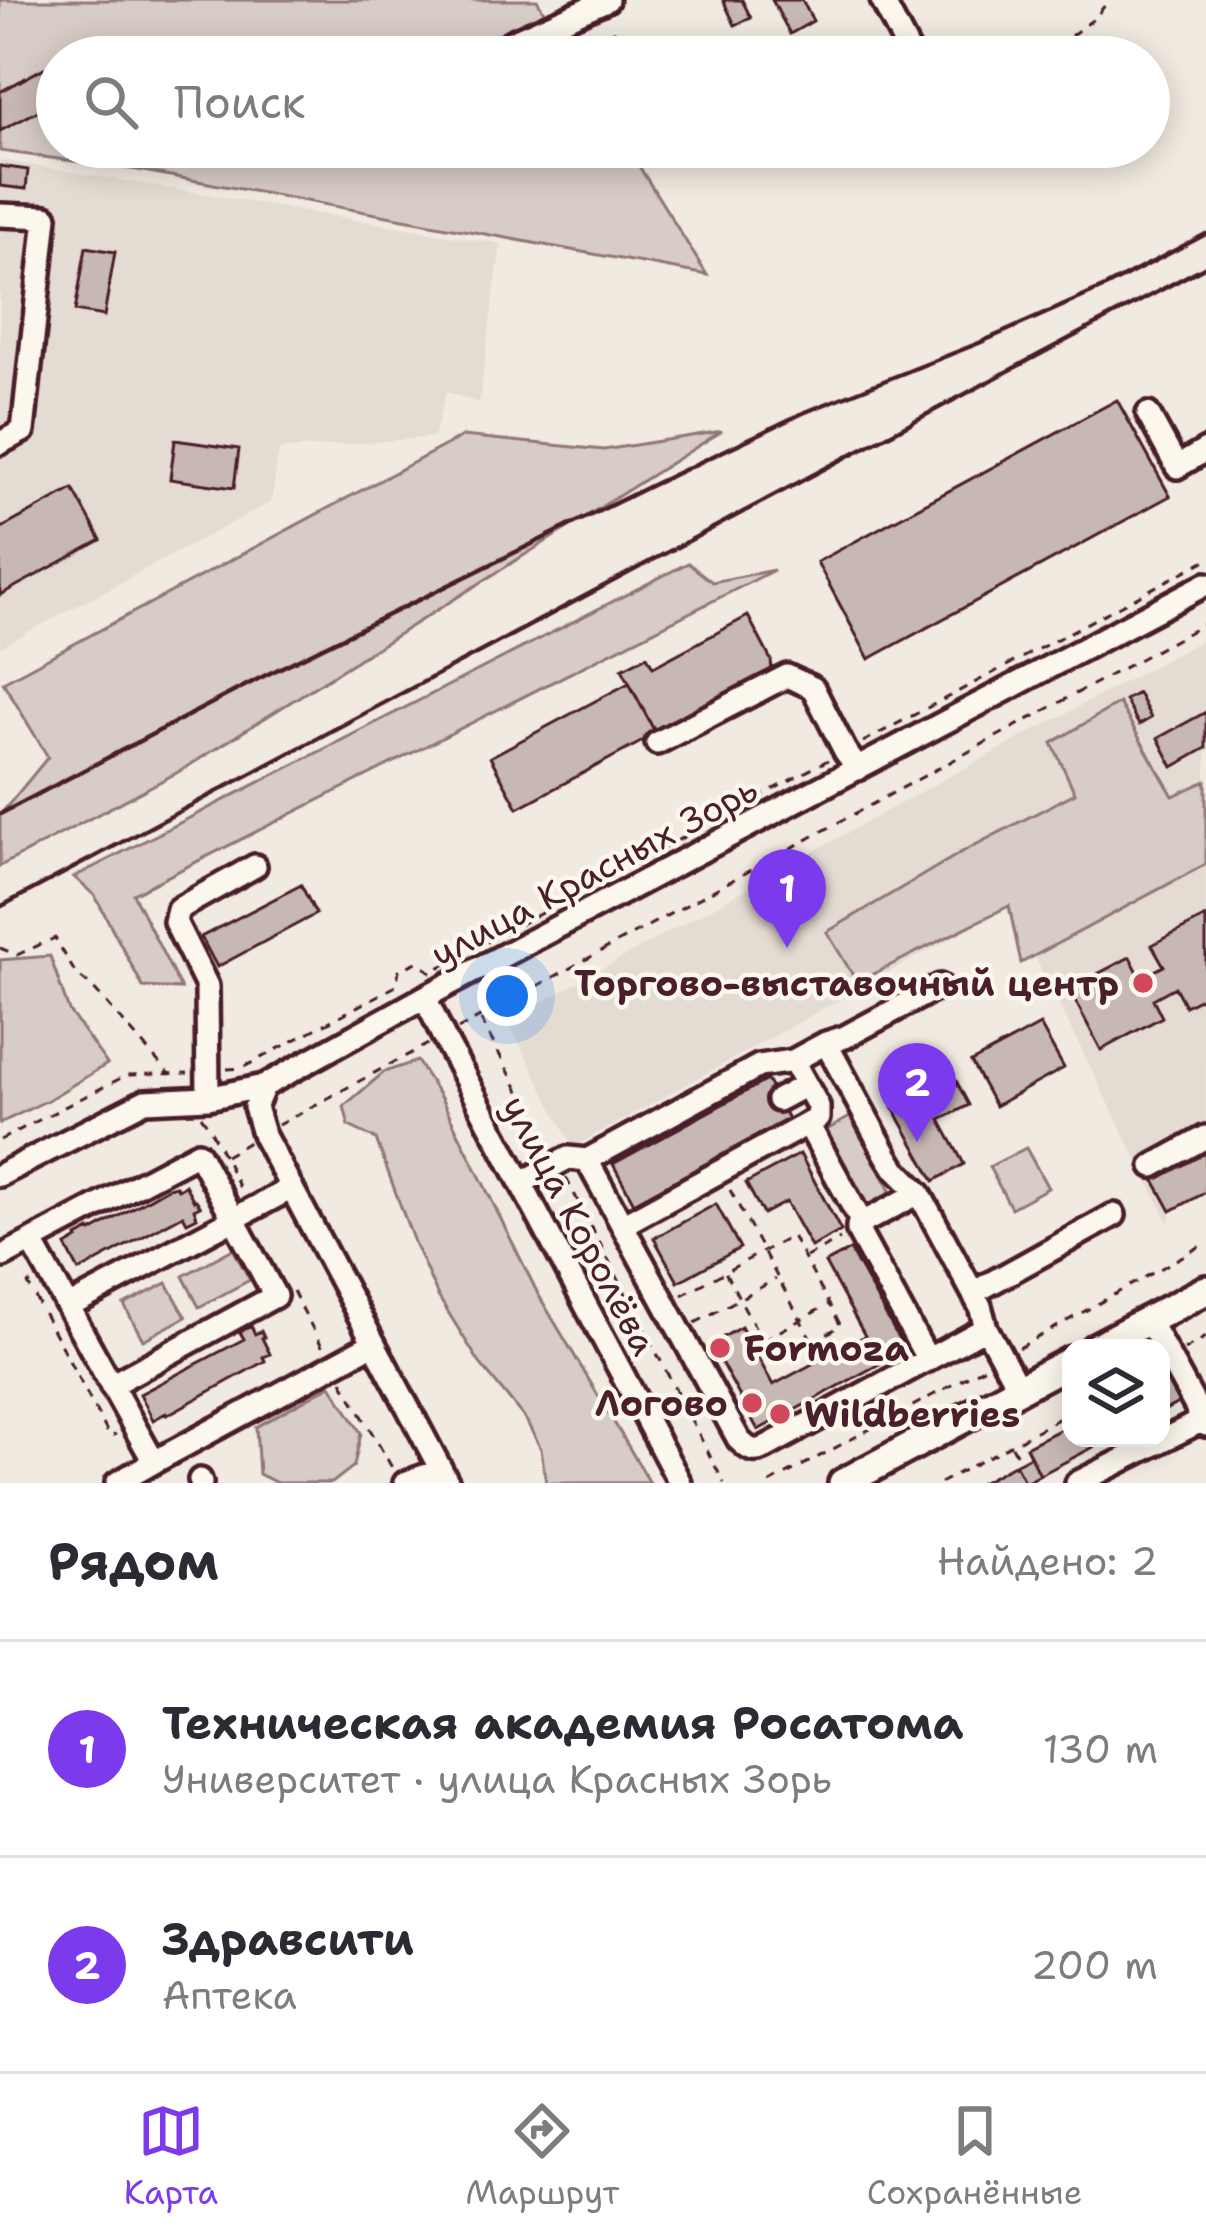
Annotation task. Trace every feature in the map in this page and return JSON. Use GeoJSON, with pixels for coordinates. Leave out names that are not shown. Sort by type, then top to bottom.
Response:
{"type":"FeatureCollection","features":[{"type":"Feature","properties":{"kind":"main road"},"geometry":{"type":"LineString","coordinates":[[1111,1339],[1206,1290]]}},
{"type":"Feature","properties":{"kind":"main road"},"geometry":{"type":"LineString","coordinates":[[843,1483],[1062,1366]]}},
{"type":"Feature","properties":{"kind":"street"},"geometry":{"type":"LineString","coordinates":[[525,36],[607,0]]}},
{"type":"Feature","properties":{"kind":"street"},"geometry":{"type":"LineString","coordinates":[[882,0],[901,36]]}},
{"type":"Feature","properties":{"kind":"street"},"geometry":{"type":"LineString","coordinates":[[0,215],[46,217],[23,430],[0,443]]}},
{"type":"Feature","properties":{"kind":"street"},"geometry":{"type":"LineString","coordinates":[[1148,414],[1177,467],[1206,451]]}},
{"type":"Feature","properties":{"kind":"street","name":"улица Красных Зорь"},"geometry":{"type":"LineString","coordinates":[[0,1174],[145,1101],[208,1098],[264,1086],[852,760],[1206,584]]}},
{"type":"Feature","properties":{"kind":"street"},"geometry":{"type":"LineString","coordinates":[[657,743],[787,676],[812,688],[852,760]]}},
{"type":"Feature","properties":{"kind":"street"},"geometry":{"type":"LineString","coordinates":[[208,1098],[207,986],[175,922],[178,909],[255,866]]}},
{"type":"Feature","properties":{"kind":"street"},"geometry":{"type":"LineString","coordinates":[[521,1184],[568,1158],[587,1160],[759,1066],[793,1061],[940,986]]}},
{"type":"Feature","properties":{"kind":"street","name":"улица Королёва"},"geometry":{"type":"LineString","coordinates":[[425,997],[680,1483]]}},
{"type":"Feature","properties":{"kind":"street"},"geometry":{"type":"LineString","coordinates":[[826,1043],[887,1156],[919,1192],[1019,1389]]}},
{"type":"Feature","properties":{"kind":"street"},"geometry":{"type":"LineString","coordinates":[[622,1225],[818,1118],[793,1061]]}},
{"type":"Feature","properties":{"kind":"street"},"geometry":{"type":"LineString","coordinates":[[778,1100],[806,1084]]}},
{"type":"Feature","properties":{"kind":"street"},"geometry":{"type":"LineString","coordinates":[[264,1086],[255,1107],[263,1133],[444,1477],[405,1483]]}},
{"type":"Feature","properties":{"kind":"street"},"geometry":{"type":"LineString","coordinates":[[808,1124],[928,1360]]}},
{"type":"Feature","properties":{"kind":"street"},"geometry":{"type":"LineString","coordinates":[[1153,1166],[1206,1137]]}},
{"type":"Feature","properties":{"kind":"street"},"geometry":{"type":"LineString","coordinates":[[3,1256],[198,1153],[274,1296],[111,1385]]}},
{"type":"Feature","properties":{"kind":"street"},"geometry":{"type":"LineString","coordinates":[[587,1160],[748,1449],[757,1451],[986,1328]]}},
{"type":"Feature","properties":{"kind":"street"},"geometry":{"type":"LineString","coordinates":[[68,1306],[290,1189]]}},
{"type":"Feature","properties":{"kind":"street"},"geometry":{"type":"LineString","coordinates":[[860,1227],[919,1192]]}},
{"type":"Feature","properties":{"kind":"street"},"geometry":{"type":"LineString","coordinates":[[973,1293],[1114,1215]]}},
{"type":"Feature","properties":{"kind":"street"},"geometry":{"type":"LineString","coordinates":[[32,1242],[154,1462]]}},
{"type":"Feature","properties":{"kind":"street"},"geometry":{"type":"LineString","coordinates":[[1077,1483],[1205,1422],[1148,1319]]}},
{"type":"Feature","properties":{"kind":"street"},"geometry":{"type":"LineString","coordinates":[[117,1483],[374,1343]]}},
{"type":"Feature","properties":{"kind":"path"},"geometry":{"type":"LineString","coordinates":[[1071,36],[1109,0]]}},
{"type":"Feature","properties":{"kind":"path"},"geometry":{"type":"LineString","coordinates":[[0,1140],[128,1076],[242,1068],[396,986],[399,970],[417,962],[430,971],[852,760],[1206,560]]}},
{"type":"Feature","properties":{"kind":"path"},"geometry":{"type":"LineString","coordinates":[[225,1156],[1206,623]]}},
{"type":"Feature","properties":{"kind":"path"},"geometry":{"type":"LineString","coordinates":[[0,948],[17,955],[55,938],[76,974],[92,986]]}},
{"type":"Feature","properties":{"kind":"path"},"geometry":{"type":"LineString","coordinates":[[480,1018],[724,1483]]}},
{"type":"Feature","properties":{"kind":"path"},"geometry":{"type":"LineString","coordinates":[[720,1172],[812,1341]]}},
{"type":"Feature","properties":{"kind":"path"},"geometry":{"type":"LineString","coordinates":[[804,1258],[860,1227]]}},
{"type":"Feature","properties":{"kind":"path"},"geometry":{"type":"LineString","coordinates":[[665,1304],[792,1235],[841,1326],[774,1362],[725,1272]]}},
{"type":"Feature","properties":{"kind":"path"},"geometry":{"type":"LineString","coordinates":[[49,1273],[28,1284],[110,1437],[133,1424]]}},
{"type":"Feature","properties":{"kind":"path"},"geometry":{"type":"LineString","coordinates":[[693,1324],[778,1278]]}},
{"type":"Feature","properties":{"kind":"path"},"geometry":{"type":"LineString","coordinates":[[762,1341],[829,1304]]}},
{"type":"Feature","properties":{"kind":"path"},"geometry":{"type":"LineString","coordinates":[[940,1483],[1062,1417]]}},
{"type":"Feature","properties":{"kind":"path"},"geometry":{"type":"LineString","coordinates":[[1011,1445],[1020,1461]]}},
{"type":"Feature","properties":{"kind":"shaded area"},"geometry":{"type":"Polygon","coordinates":[[[0,0],[537,0],[558,36],[36,36],[36,156],[0,151],[0,0]]]}},
{"type":"Feature","properties":{"kind":"shaded area"},"geometry":{"type":"Polygon","coordinates":[[[0,160],[501,244],[479,403],[446,392],[434,437],[279,450],[271,502],[0,647],[0,160]]]}},
{"type":"Feature","properties":{"kind":"shaded area"},"geometry":{"type":"Polygon","coordinates":[[[123,168],[640,168],[707,275],[123,168]]]}},
{"type":"Feature","properties":{"kind":"shaded area"},"geometry":{"type":"Polygon","coordinates":[[[722,431],[182,770],[0,866],[0,815],[48,757],[3,682],[463,436],[604,450],[722,431]]]}},
{"type":"Feature","properties":{"kind":"shaded area"},"geometry":{"type":"Polygon","coordinates":[[[688,563],[712,582],[774,570],[133,894],[181,989],[143,987],[95,896],[74,877],[688,563]]]}},
{"type":"Feature","properties":{"kind":"shaded area"},"geometry":{"type":"Polygon","coordinates":[[[1206,638],[1206,1192],[1171,1211],[1169,1223],[1009,906],[573,1147],[508,1021],[1206,638]]]}},
{"type":"Feature","properties":{"kind":"shaded area"},"geometry":{"type":"Polygon","coordinates":[[[1119,703],[1173,796],[1206,781],[1206,864],[1021,963],[1009,906],[857,982],[827,932],[962,852],[1075,793],[1052,743],[1119,703]]]}},
{"type":"Feature","properties":{"kind":"shaded area"},"geometry":{"type":"Polygon","coordinates":[[[50,956],[69,1011],[107,1064],[0,1123],[0,960],[50,956]]]}},
{"type":"Feature","properties":{"kind":"shaded area"},"geometry":{"type":"Polygon","coordinates":[[[417,1061],[441,1098],[538,1294],[650,1483],[546,1483],[541,1449],[526,1420],[479,1362],[438,1296],[376,1139],[349,1126],[344,1106],[384,1072],[417,1061]]]}},
{"type":"Feature","properties":{"kind":"shaded area"},"geometry":{"type":"Polygon","coordinates":[[[850,1117],[893,1196],[868,1210],[825,1131],[850,1117]]]}},
{"type":"Feature","properties":{"kind":"shaded area"},"geometry":{"type":"Polygon","coordinates":[[[1026,1148],[1048,1188],[1011,1208],[989,1167],[1026,1148]]]}},
{"type":"Feature","properties":{"kind":"shaded area"},"geometry":{"type":"Polygon","coordinates":[[[233,1249],[250,1280],[199,1307],[183,1276],[233,1249]]]}},
{"type":"Feature","properties":{"kind":"shaded area"},"geometry":{"type":"Polygon","coordinates":[[[167,1283],[186,1317],[143,1340],[124,1305],[167,1283]]]}},
{"type":"Feature","properties":{"kind":"shaded area"},"geometry":{"type":"Polygon","coordinates":[[[331,1385],[361,1433],[354,1466],[332,1483],[277,1483],[259,1474],[256,1427],[331,1385]]]}},
{"type":"Feature","properties":{"kind":"building"},"geometry":{"type":"Polygon","coordinates":[[[723,0],[742,0],[751,18],[735,25],[723,0]]]}},
{"type":"Feature","properties":{"kind":"building"},"geometry":{"type":"Polygon","coordinates":[[[772,0],[802,0],[813,21],[790,34],[772,0]]]}},
{"type":"Feature","properties":{"kind":"building"},"geometry":{"type":"Polygon","coordinates":[[[36,72],[36,112],[0,131],[0,92],[36,72]]]}},
{"type":"Feature","properties":{"kind":"building"},"geometry":{"type":"Polygon","coordinates":[[[0,166],[28,170],[26,189],[0,186],[0,166]]]}},
{"type":"Feature","properties":{"kind":"building"},"geometry":{"type":"Polygon","coordinates":[[[86,247],[115,252],[104,316],[75,311],[86,247]]]}},
{"type":"Feature","properties":{"kind":"building"},"geometry":{"type":"Polygon","coordinates":[[[1117,400],[1170,496],[869,659],[817,562],[1117,400]]]}},
{"type":"Feature","properties":{"kind":"building"},"geometry":{"type":"Polygon","coordinates":[[[175,440],[239,449],[234,488],[170,479],[175,440]]]}},
{"type":"Feature","properties":{"kind":"building"},"geometry":{"type":"Polygon","coordinates":[[[73,489],[101,540],[0,595],[0,529],[73,489]]]}},
{"type":"Feature","properties":{"kind":"building"},"geometry":{"type":"Polygon","coordinates":[[[748,616],[772,670],[656,734],[622,669],[647,656],[653,667],[748,616]]]}},
{"type":"Feature","properties":{"kind":"building"},"geometry":{"type":"Polygon","coordinates":[[[629,683],[656,734],[518,808],[490,757],[629,683]]]}},
{"type":"Feature","properties":{"kind":"building"},"geometry":{"type":"Polygon","coordinates":[[[1138,693],[1151,718],[1139,725],[1125,700],[1138,693]]]}},
{"type":"Feature","properties":{"kind":"building"},"geometry":{"type":"Polygon","coordinates":[[[1206,712],[1206,748],[1173,767],[1158,738],[1206,712]]]}},
{"type":"Feature","properties":{"kind":"building"},"geometry":{"type":"Polygon","coordinates":[[[301,885],[316,914],[217,967],[201,937],[301,885]]]}},
{"type":"Feature","properties":{"kind":"building","name":"Торгово-выставочный центр"},"geometry":{"type":"Polygon","coordinates":[[[1206,917],[1206,995],[1185,1006],[1175,987],[1153,999],[1162,1017],[1101,1050],[1069,989],[1130,957],[1141,978],[1164,966],[1152,945],[1206,917]]]}},
{"type":"Feature","properties":{"kind":"building"},"geometry":{"type":"Polygon","coordinates":[[[1040,1025],[1064,1068],[995,1106],[971,1062],[1040,1025]]]}},
{"type":"Feature","properties":{"kind":"building"},"geometry":{"type":"Polygon","coordinates":[[[953,1075],[969,1105],[940,1120],[964,1164],[934,1181],[893,1107],[953,1075]]]}},
{"type":"Feature","properties":{"kind":"building"},"geometry":{"type":"Polygon","coordinates":[[[767,1080],[788,1119],[634,1203],[613,1164],[767,1080]]]}},
{"type":"Feature","properties":{"kind":"building"},"geometry":{"type":"Polygon","coordinates":[[[1206,1152],[1206,1192],[1171,1211],[1154,1180],[1206,1152]]]}},
{"type":"Feature","properties":{"kind":"building"},"geometry":{"type":"Polygon","coordinates":[[[800,1154],[841,1231],[811,1247],[786,1202],[763,1214],[746,1183],[800,1154]]]}},
{"type":"Feature","properties":{"kind":"building"},"geometry":{"type":"Polygon","coordinates":[[[185,1185],[200,1206],[194,1209],[197,1217],[187,1222],[183,1215],[79,1271],[66,1246],[77,1237],[168,1188],[185,1185]]]}},
{"type":"Feature","properties":{"kind":"building"},"geometry":{"type":"Polygon","coordinates":[[[716,1204],[740,1248],[678,1282],[654,1238],[716,1204]]]}},
{"type":"Feature","properties":{"kind":"building"},"geometry":{"type":"Polygon","coordinates":[[[850,1250],[905,1350],[758,1430],[711,1344],[741,1327],[773,1385],[865,1336],[825,1263],[850,1250]]]}},
{"type":"Feature","properties":{"kind":"building"},"geometry":{"type":"Polygon","coordinates":[[[251,1326],[264,1337],[270,1354],[263,1357],[265,1361],[153,1420],[140,1394],[244,1339],[240,1332],[251,1326]]]}},
{"type":"Feature","properties":{"kind":"building"},"geometry":{"type":"Polygon","coordinates":[[[1170,1382],[1180,1402],[1170,1407],[1170,1382]]]}},
{"type":"Feature","properties":{"kind":"building"},"geometry":{"type":"Polygon","coordinates":[[[1062,1429],[1062,1447],[1094,1447],[1040,1475],[1026,1447],[1062,1429]]]}},
{"type":"Feature","properties":{"kind":"building"},"geometry":{"type":"Polygon","coordinates":[[[1030,1456],[1040,1475],[1025,1483],[1015,1464],[1030,1456]]]}},
{"type":"Feature","properties":{"kind":"building"},"geometry":{"type":"Polygon","coordinates":[[[1015,1464],[1025,1483],[981,1483],[1015,1464]]]}},
{"type":"Feature","properties":{"kind":"railway"},"geometry":{"type":"LineString","coordinates":[[0,814],[258,679],[652,485],[803,413],[1105,287],[1206,234]]}},
{"type":"Feature","properties":{"kind":"railway"},"geometry":{"type":"LineString","coordinates":[[0,907],[1206,266]]}},
{"type":"Feature","properties":{"kind":"place","name":"Техническая академия Росатома"},"geometry":{"type":"Point","coordinates":[787,948]}},
{"type":"Feature","properties":{"kind":"place","name":"Торгово-выставочный центр"},"geometry":{"type":"Point","coordinates":[1143,983]}},
{"type":"Feature","properties":{"kind":"place","name":"Здравсити"},"geometry":{"type":"Point","coordinates":[917,1142]}},
{"type":"Feature","properties":{"kind":"place","name":"Formoza"},"geometry":{"type":"Point","coordinates":[720,1348]}},
{"type":"Feature","properties":{"kind":"place","name":"Логово"},"geometry":{"type":"Point","coordinates":[752,1403]}},
{"type":"Feature","properties":{"kind":"place","name":"Wildberries"},"geometry":{"type":"Point","coordinates":[780,1414]}}]}
